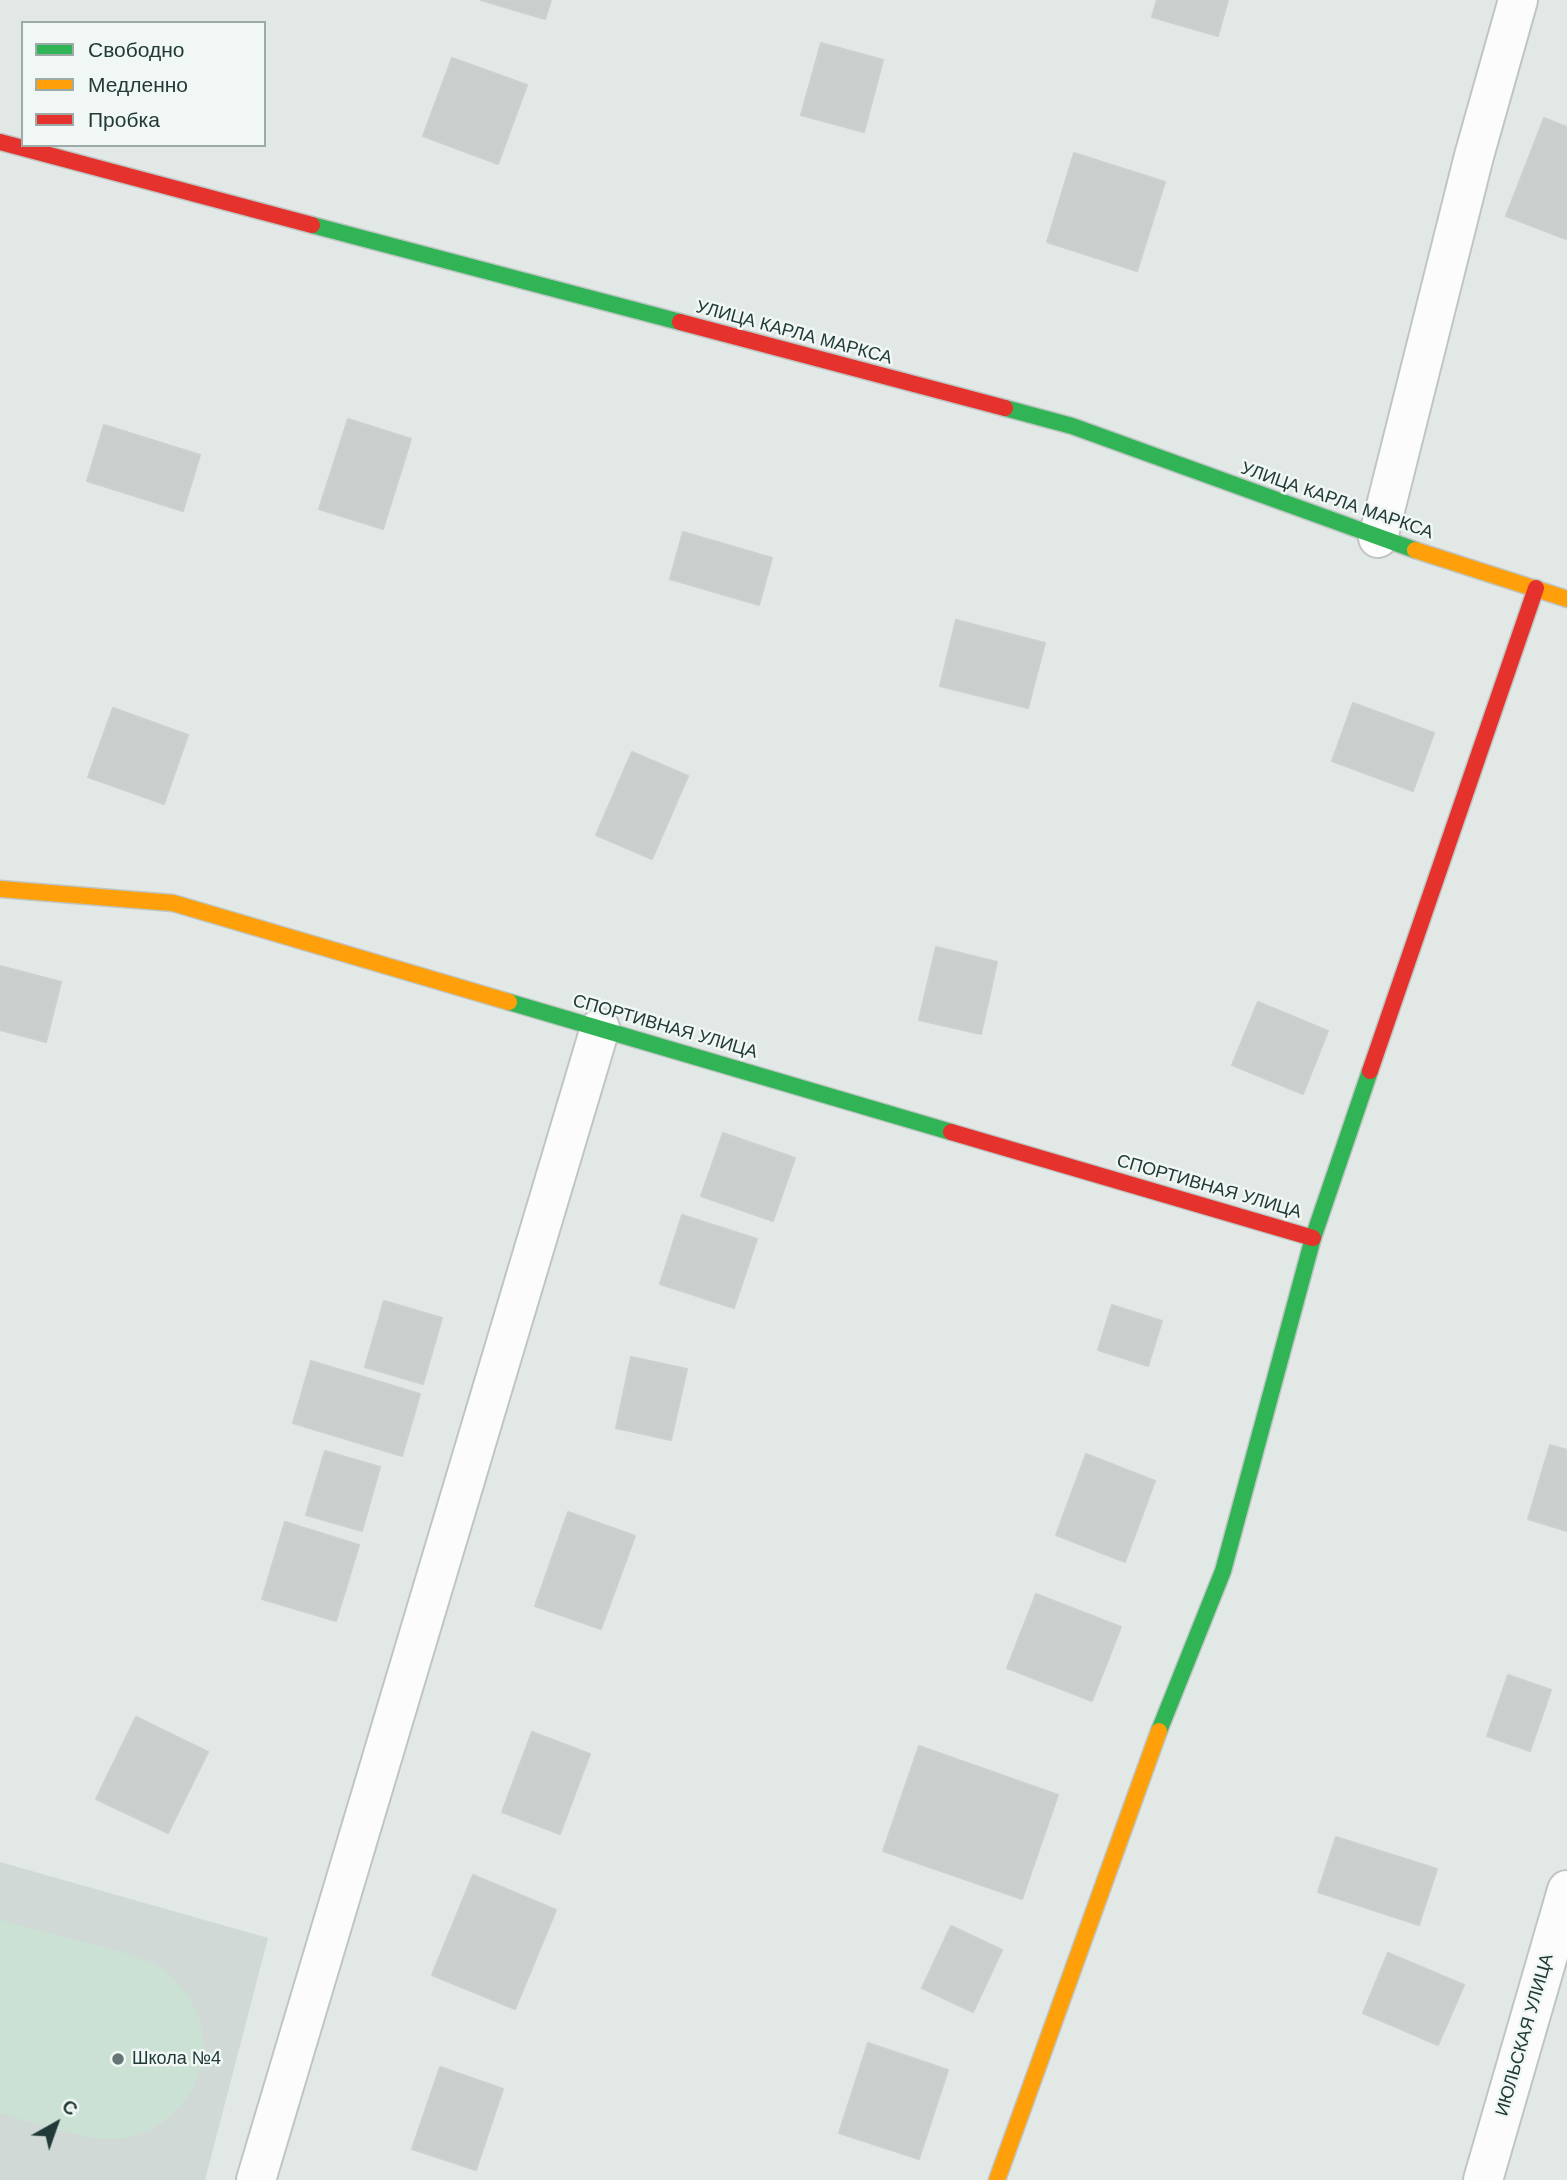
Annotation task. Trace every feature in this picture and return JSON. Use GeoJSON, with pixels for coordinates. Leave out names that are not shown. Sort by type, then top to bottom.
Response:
{"type":"FeatureCollection","features":[{"type":"Feature","properties":{"kind":"street"},"geometry":{"type":"LineString","coordinates":[[1378,538],[1474,156],[1518,0]]}},
{"type":"Feature","properties":{"kind":"street","name":"УЛИЦА КАРЛА МАРКСА"},"geometry":{"type":"LineString","coordinates":[[0,142],[1072,426],[1378,538],[1567,599]]}},
{"type":"Feature","properties":{"kind":"street"},"geometry":{"type":"LineString","coordinates":[[996,2180],[1171,1699],[1223,1571],[1313,1238],[1536,588]]}},
{"type":"Feature","properties":{"kind":"street","name":"СПОРТИВНАЯ УЛИЦА"},"geometry":{"type":"LineString","coordinates":[[0,889],[173,903],[1313,1238]]}},
{"type":"Feature","properties":{"kind":"street"},"geometry":{"type":"LineString","coordinates":[[256,2180],[600,1028]]}},
{"type":"Feature","properties":{"kind":"street","name":"ИЮЛЬСКАЯ УЛИЦА"},"geometry":{"type":"LineString","coordinates":[[1482,2180],[1567,1890]]}},
{"type":"Feature","properties":{"kind":"shaded area","name":"Школа №4"},"geometry":{"type":"Polygon","coordinates":[[[0,1862],[268,1938],[205,2180],[0,2180],[0,1862]]]}},
{"type":"Feature","properties":{"kind":"green space"},"geometry":{"type":"Polygon","coordinates":[[[0,1920],[128,1954],[158,1966],[173,1978],[195,2009],[203,2033],[203,2056],[197,2079],[186,2100],[169,2117],[149,2130],[111,2139],[62,2131],[0,2113],[0,1920]]]}},
{"type":"Feature","properties":{"kind":"building"},"geometry":{"type":"Polygon","coordinates":[[[481,0],[551,0],[545,19],[481,0]]]}},
{"type":"Feature","properties":{"kind":"building"},"geometry":{"type":"Polygon","coordinates":[[[1157,0],[1228,0],[1218,36],[1152,17],[1157,0]]]}},
{"type":"Feature","properties":{"kind":"building"},"geometry":{"type":"Polygon","coordinates":[[[821,43],[883,60],[864,132],[801,115],[821,43]]]}},
{"type":"Feature","properties":{"kind":"building"},"geometry":{"type":"Polygon","coordinates":[[[452,58],[527,85],[498,164],[423,136],[452,58]]]}},
{"type":"Feature","properties":{"kind":"building"},"geometry":{"type":"Polygon","coordinates":[[[1544,118],[1567,127],[1566,239],[1506,216],[1544,118]]]}},
{"type":"Feature","properties":{"kind":"building"},"geometry":{"type":"Polygon","coordinates":[[[1074,153],[1165,182],[1137,271],[1047,242],[1074,153]]]}},
{"type":"Feature","properties":{"kind":"building"},"geometry":{"type":"Polygon","coordinates":[[[348,419],[411,439],[383,529],[319,509],[348,419]]]}},
{"type":"Feature","properties":{"kind":"building"},"geometry":{"type":"Polygon","coordinates":[[[104,425],[200,455],[183,511],[87,481],[104,425]]]}},
{"type":"Feature","properties":{"kind":"building"},"geometry":{"type":"Polygon","coordinates":[[[683,532],[772,558],[759,605],[670,579],[683,532]]]}},
{"type":"Feature","properties":{"kind":"building"},"geometry":{"type":"Polygon","coordinates":[[[956,620],[1045,643],[1028,708],[940,686],[956,620]]]}},
{"type":"Feature","properties":{"kind":"building"},"geometry":{"type":"Polygon","coordinates":[[[1353,703],[1434,733],[1413,791],[1332,761],[1353,703]]]}},
{"type":"Feature","properties":{"kind":"building"},"geometry":{"type":"Polygon","coordinates":[[[113,708],[188,735],[164,804],[88,777],[113,708]]]}},
{"type":"Feature","properties":{"kind":"building"},"geometry":{"type":"Polygon","coordinates":[[[632,752],[688,776],[652,859],[596,835],[632,752]]]}},
{"type":"Feature","properties":{"kind":"building"},"geometry":{"type":"Polygon","coordinates":[[[936,947],[997,962],[981,1034],[919,1020],[936,947]]]}},
{"type":"Feature","properties":{"kind":"building"},"geometry":{"type":"Polygon","coordinates":[[[0,966],[61,982],[46,1042],[0,1030],[0,966]]]}},
{"type":"Feature","properties":{"kind":"building"},"geometry":{"type":"Polygon","coordinates":[[[1258,1002],[1328,1031],[1303,1094],[1232,1065],[1258,1002]]]}},
{"type":"Feature","properties":{"kind":"building"},"geometry":{"type":"Polygon","coordinates":[[[723,1133],[795,1158],[773,1221],[701,1196],[723,1133]]]}},
{"type":"Feature","properties":{"kind":"building"},"geometry":{"type":"Polygon","coordinates":[[[682,1215],[757,1239],[734,1308],[660,1284],[682,1215]]]}},
{"type":"Feature","properties":{"kind":"building"},"geometry":{"type":"Polygon","coordinates":[[[384,1301],[442,1318],[423,1384],[365,1367],[384,1301]]]}},
{"type":"Feature","properties":{"kind":"building"},"geometry":{"type":"Polygon","coordinates":[[[1112,1305],[1162,1321],[1148,1366],[1098,1350],[1112,1305]]]}},
{"type":"Feature","properties":{"kind":"building"},"geometry":{"type":"Polygon","coordinates":[[[631,1357],[687,1369],[671,1440],[616,1428],[631,1357]]]}},
{"type":"Feature","properties":{"kind":"building"},"geometry":{"type":"Polygon","coordinates":[[[311,1361],[420,1394],[402,1456],[293,1423],[311,1361]]]}},
{"type":"Feature","properties":{"kind":"building"},"geometry":{"type":"Polygon","coordinates":[[[1550,1445],[1567,1450],[1567,1531],[1528,1519],[1550,1445]]]}},
{"type":"Feature","properties":{"kind":"building"},"geometry":{"type":"Polygon","coordinates":[[[325,1451],[380,1467],[362,1531],[306,1515],[325,1451]]]}},
{"type":"Feature","properties":{"kind":"building"},"geometry":{"type":"Polygon","coordinates":[[[1086,1454],[1155,1481],[1125,1562],[1056,1535],[1086,1454]]]}},
{"type":"Feature","properties":{"kind":"building"},"geometry":{"type":"Polygon","coordinates":[[[568,1512],[635,1536],[601,1629],[535,1606],[568,1512]]]}},
{"type":"Feature","properties":{"kind":"building"},"geometry":{"type":"Polygon","coordinates":[[[285,1522],[359,1545],[336,1621],[262,1599],[285,1522]]]}},
{"type":"Feature","properties":{"kind":"building"},"geometry":{"type":"Polygon","coordinates":[[[1036,1594],[1121,1627],[1092,1701],[1007,1668],[1036,1594]]]}},
{"type":"Feature","properties":{"kind":"building"},"geometry":{"type":"Polygon","coordinates":[[[1508,1675],[1551,1690],[1530,1751],[1487,1736],[1508,1675]]]}},
{"type":"Feature","properties":{"kind":"building"},"geometry":{"type":"Polygon","coordinates":[[[136,1717],[208,1752],[168,1833],[96,1799],[136,1717]]]}},
{"type":"Feature","properties":{"kind":"building"},"geometry":{"type":"Polygon","coordinates":[[[532,1732],[590,1754],[560,1834],[502,1812],[532,1732]]]}},
{"type":"Feature","properties":{"kind":"building"},"geometry":{"type":"Polygon","coordinates":[[[919,1746],[1058,1795],[1022,1899],[883,1851],[919,1746]]]}},
{"type":"Feature","properties":{"kind":"building"},"geometry":{"type":"Polygon","coordinates":[[[1336,1837],[1437,1869],[1419,1925],[1318,1892],[1336,1837]]]}},
{"type":"Feature","properties":{"kind":"building"},"geometry":{"type":"Polygon","coordinates":[[[473,1875],[556,1910],[515,2009],[432,1975],[473,1875]]]}},
{"type":"Feature","properties":{"kind":"building"},"geometry":{"type":"Polygon","coordinates":[[[951,1926],[1002,1950],[973,2012],[922,1988],[951,1926]]]}},
{"type":"Feature","properties":{"kind":"building"},"geometry":{"type":"Polygon","coordinates":[[[1388,1953],[1464,1985],[1438,2045],[1363,2013],[1388,1953]]]}},
{"type":"Feature","properties":{"kind":"building"},"geometry":{"type":"Polygon","coordinates":[[[868,2043],[948,2070],[919,2159],[839,2133],[868,2043]]]}},
{"type":"Feature","properties":{"kind":"building"},"geometry":{"type":"Polygon","coordinates":[[[440,2067],[503,2089],[476,2170],[412,2149],[440,2067]]]}},
{"type":"Feature","properties":{"kind":"traffic: fast"},"geometry":{"type":"LineString","coordinates":[[312,225],[680,322]]}},
{"type":"Feature","properties":{"kind":"traffic: fast"},"geometry":{"type":"LineString","coordinates":[[1005,408],[1072,426],[1415,550]]}},
{"type":"Feature","properties":{"kind":"traffic: fast"},"geometry":{"type":"LineString","coordinates":[[509,1002],[951,1132]]}},
{"type":"Feature","properties":{"kind":"traffic: fast"},"geometry":{"type":"LineString","coordinates":[[1159,1731],[1223,1571],[1313,1238],[1370,1071]]}},
{"type":"Feature","properties":{"kind":"traffic: slow"},"geometry":{"type":"LineString","coordinates":[[1415,550],[1567,599]]}},
{"type":"Feature","properties":{"kind":"traffic: slow"},"geometry":{"type":"LineString","coordinates":[[0,889],[173,903],[509,1002]]}},
{"type":"Feature","properties":{"kind":"traffic: slow"},"geometry":{"type":"LineString","coordinates":[[997,2180],[1159,1731]]}},
{"type":"Feature","properties":{"kind":"traffic: jam"},"geometry":{"type":"LineString","coordinates":[[0,142],[312,225]]}},
{"type":"Feature","properties":{"kind":"traffic: jam"},"geometry":{"type":"LineString","coordinates":[[680,322],[1005,408]]}},
{"type":"Feature","properties":{"kind":"traffic: jam"},"geometry":{"type":"LineString","coordinates":[[1370,1071],[1536,588]]}},
{"type":"Feature","properties":{"kind":"traffic: jam"},"geometry":{"type":"LineString","coordinates":[[951,1132],[1313,1238]]}},
{"type":"Feature","properties":{"kind":"place","name":"Школа №4"},"geometry":{"type":"Point","coordinates":[118,2059]}}]}
